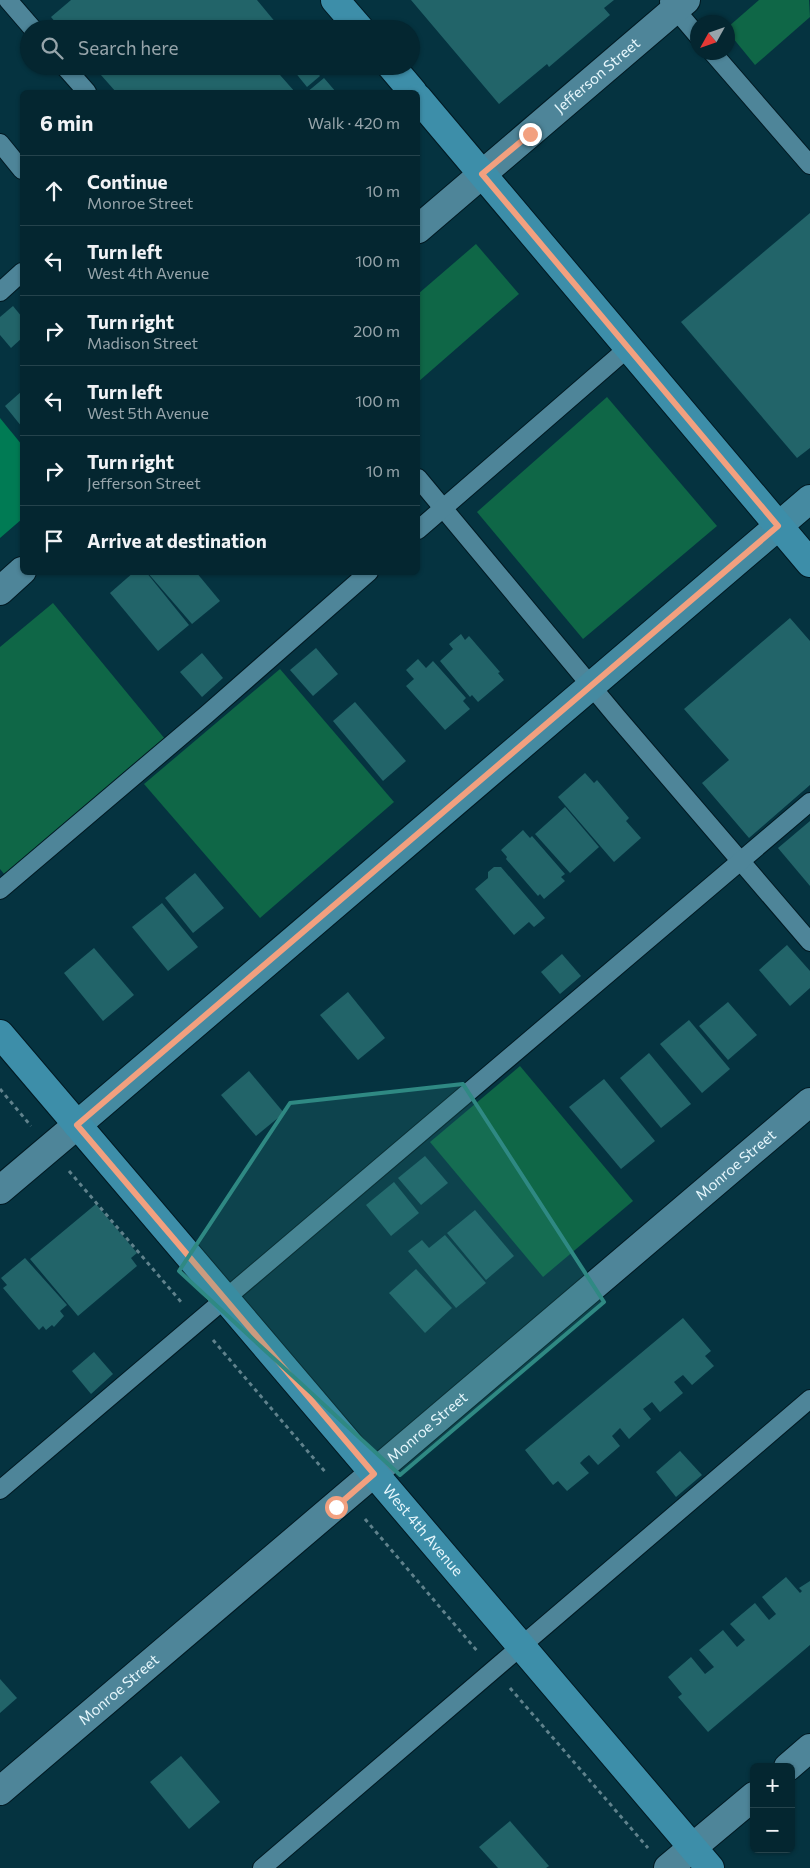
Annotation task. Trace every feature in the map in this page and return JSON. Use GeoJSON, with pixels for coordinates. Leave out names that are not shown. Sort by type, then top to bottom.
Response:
{"type":"FeatureCollection","features":[{"type":"Feature","properties":{"kind":"main road"},"geometry":{"type":"LineString","coordinates":[[335,0],[352,20]]}},
{"type":"Feature","properties":{"kind":"main road"},"geometry":{"type":"LineString","coordinates":[[399,75],[411,90]]}},
{"type":"Feature","properties":{"kind":"main road"},"geometry":{"type":"LineString","coordinates":[[420,100],[810,563]]}},
{"type":"Feature","properties":{"kind":"main road","name":"West 4th Avenue"},"geometry":{"type":"LineString","coordinates":[[0,1034],[701,1858]]}},
{"type":"Feature","properties":{"kind":"street","name":"Jefferson Street"},"geometry":{"type":"LineString","coordinates":[[420,227],[676,3]]}},
{"type":"Feature","properties":{"kind":"street"},"geometry":{"type":"LineString","coordinates":[[0,1190],[810,499]]}},
{"type":"Feature","properties":{"kind":"street"},"geometry":{"type":"LineString","coordinates":[[0,591],[20,573]]}},
{"type":"Feature","properties":{"kind":"street","name":"Monroe Street"},"geometry":{"type":"LineString","coordinates":[[0,1791],[810,1102]]}},
{"type":"Feature","properties":{"kind":"street"},"geometry":{"type":"LineString","coordinates":[[793,1763],[810,1748]]}},
{"type":"Feature","properties":{"kind":"street"},"geometry":{"type":"LineString","coordinates":[[668,1868],[701,1858],[750,1801]]}},
{"type":"Feature","properties":{"kind":"lane"},"geometry":{"type":"LineString","coordinates":[[8,0],[25,20]]}},
{"type":"Feature","properties":{"kind":"lane"},"geometry":{"type":"LineString","coordinates":[[676,3],[690,24]]}},
{"type":"Feature","properties":{"kind":"lane"},"geometry":{"type":"LineString","coordinates":[[719,60],[810,165]]}},
{"type":"Feature","properties":{"kind":"lane"},"geometry":{"type":"LineString","coordinates":[[72,75],[85,90]]}},
{"type":"Feature","properties":{"kind":"lane"},"geometry":{"type":"LineString","coordinates":[[0,143],[20,168]]}},
{"type":"Feature","properties":{"kind":"lane"},"geometry":{"type":"LineString","coordinates":[[0,292],[20,274]]}},
{"type":"Feature","properties":{"kind":"lane"},"geometry":{"type":"LineString","coordinates":[[420,528],[628,348]]}},
{"type":"Feature","properties":{"kind":"lane"},"geometry":{"type":"LineString","coordinates":[[420,480],[591,686],[810,942]]}},
{"type":"Feature","properties":{"kind":"lane"},"geometry":{"type":"LineString","coordinates":[[0,890],[199,721],[366,575]]}},
{"type":"Feature","properties":{"kind":"lane"},"geometry":{"type":"LineString","coordinates":[[0,1490],[810,802]]}},
{"type":"Feature","properties":{"kind":"lane"},"geometry":{"type":"LineString","coordinates":[[262,1868],[810,1399]]}},
{"type":"Feature","properties":{"kind":"path"},"geometry":{"type":"LineString","coordinates":[[0,1089],[36,1132]]}},
{"type":"Feature","properties":{"kind":"highlighted area"},"geometry":{"type":"Polygon","coordinates":[[[463,1084],[604,1302],[400,1475],[179,1271],[290,1103],[463,1084]]]}},
{"type":"Feature","properties":{"kind":"green space"},"geometry":{"type":"Polygon","coordinates":[[[759,0],[809,0],[810,17],[755,65],[735,41],[735,21],[759,0]]]}},
{"type":"Feature","properties":{"kind":"green space"},"geometry":{"type":"Polygon","coordinates":[[[476,244],[519,294],[420,380],[420,292],[476,244]]]}},
{"type":"Feature","properties":{"kind":"green space"},"geometry":{"type":"Polygon","coordinates":[[[607,397],[717,526],[583,639],[477,512],[607,397]]]}},
{"type":"Feature","properties":{"kind":"green space"},"geometry":{"type":"Polygon","coordinates":[[[0,418],[20,443],[20,521],[0,538],[0,418]]]}},
{"type":"Feature","properties":{"kind":"green space"},"geometry":{"type":"Polygon","coordinates":[[[53,603],[165,739],[5,875],[0,869],[0,647],[53,603]]]}},
{"type":"Feature","properties":{"kind":"green space"},"geometry":{"type":"Polygon","coordinates":[[[280,669],[394,802],[260,918],[144,784],[280,669]]]}},
{"type":"Feature","properties":{"kind":"green space"},"geometry":{"type":"Polygon","coordinates":[[[520,1066],[633,1201],[543,1277],[430,1142],[520,1066]]]}},
{"type":"Feature","properties":{"kind":"building"},"geometry":{"type":"Polygon","coordinates":[[[71,0],[257,0],[274,20],[54,20],[51,17],[71,0]]]}},
{"type":"Feature","properties":{"kind":"building"},"geometry":{"type":"Polygon","coordinates":[[[411,0],[614,0],[604,8],[610,15],[549,67],[547,64],[499,104],[411,0]]]}},
{"type":"Feature","properties":{"kind":"building"},"geometry":{"type":"Polygon","coordinates":[[[101,75],[280,75],[293,90],[114,90],[101,75]]]}},
{"type":"Feature","properties":{"kind":"building"},"geometry":{"type":"Polygon","coordinates":[[[297,75],[319,75],[320,76],[307,87],[297,75]]]}},
{"type":"Feature","properties":{"kind":"building"},"geometry":{"type":"Polygon","coordinates":[[[324,78],[334,90],[310,90],[324,78]]]}},
{"type":"Feature","properties":{"kind":"building"},"geometry":{"type":"Polygon","coordinates":[[[810,213],[810,448],[797,458],[681,322],[810,213]]]}},
{"type":"Feature","properties":{"kind":"building"},"geometry":{"type":"Polygon","coordinates":[[[13,306],[20,315],[20,340],[11,348],[0,335],[0,317],[13,306]]]}},
{"type":"Feature","properties":{"kind":"building"},"geometry":{"type":"Polygon","coordinates":[[[20,393],[20,425],[5,406],[20,393]]]}},
{"type":"Feature","properties":{"kind":"building"},"geometry":{"type":"Polygon","coordinates":[[[131,575],[148,575],[189,625],[158,651],[110,593],[131,575]]]}},
{"type":"Feature","properties":{"kind":"building"},"geometry":{"type":"Polygon","coordinates":[[[150,575],[198,575],[220,601],[192,624],[150,575]]]}},
{"type":"Feature","properties":{"kind":"building"},"geometry":{"type":"Polygon","coordinates":[[[790,618],[810,641],[810,785],[749,838],[702,783],[729,760],[684,709],[790,618]]]}},
{"type":"Feature","properties":{"kind":"building"},"geometry":{"type":"Polygon","coordinates":[[[461,634],[465,640],[469,636],[500,672],[498,673],[504,680],[478,702],[472,695],[470,697],[440,661],[453,649],[449,644],[461,634]]]}},
{"type":"Feature","properties":{"kind":"building"},"geometry":{"type":"Polygon","coordinates":[[[316,648],[338,674],[313,696],[290,670],[316,648]]]}},
{"type":"Feature","properties":{"kind":"building"},"geometry":{"type":"Polygon","coordinates":[[[202,653],[223,678],[202,697],[180,672],[202,653]]]}},
{"type":"Feature","properties":{"kind":"building"},"geometry":{"type":"Polygon","coordinates":[[[418,659],[426,668],[433,661],[466,698],[463,701],[470,709],[445,730],[406,686],[414,679],[406,670],[418,659]]]}},
{"type":"Feature","properties":{"kind":"building"},"geometry":{"type":"Polygon","coordinates":[[[355,702],[406,761],[383,781],[333,721],[355,702]]]}},
{"type":"Feature","properties":{"kind":"building"},"geometry":{"type":"Polygon","coordinates":[[[585,773],[594,783],[597,780],[629,818],[626,821],[641,838],[614,862],[558,797],[585,773]]]}},
{"type":"Feature","properties":{"kind":"building"},"geometry":{"type":"Polygon","coordinates":[[[565,807],[599,847],[570,873],[535,834],[565,807]]]}},
{"type":"Feature","properties":{"kind":"building"},"geometry":{"type":"Polygon","coordinates":[[[810,821],[810,886],[778,848],[810,821]]]}},
{"type":"Feature","properties":{"kind":"building"},"geometry":{"type":"Polygon","coordinates":[[[523,830],[530,838],[532,836],[565,874],[561,877],[565,881],[544,899],[540,894],[538,896],[506,859],[507,857],[501,850],[523,830]]]}},
{"type":"Feature","properties":{"kind":"building"},"geometry":{"type":"Polygon","coordinates":[[[494,867],[501,867],[545,918],[534,927],[529,922],[514,935],[475,889],[488,878],[488,872],[494,867]]]}},
{"type":"Feature","properties":{"kind":"building"},"geometry":{"type":"Polygon","coordinates":[[[195,873],[224,908],[193,933],[165,898],[195,873]]]}},
{"type":"Feature","properties":{"kind":"building"},"geometry":{"type":"Polygon","coordinates":[[[162,903],[198,947],[168,971],[132,927],[162,903]]]}},
{"type":"Feature","properties":{"kind":"building"},"geometry":{"type":"Polygon","coordinates":[[[787,945],[810,971],[810,988],[790,1006],[759,970],[787,945]]]}},
{"type":"Feature","properties":{"kind":"building"},"geometry":{"type":"Polygon","coordinates":[[[94,948],[134,995],[103,1021],[64,973],[94,948]]]}},
{"type":"Feature","properties":{"kind":"building"},"geometry":{"type":"Polygon","coordinates":[[[562,954],[581,976],[560,994],[541,972],[562,954]]]}},
{"type":"Feature","properties":{"kind":"building"},"geometry":{"type":"Polygon","coordinates":[[[348,992],[385,1038],[358,1060],[320,1015],[348,992]]]}},
{"type":"Feature","properties":{"kind":"building"},"geometry":{"type":"Polygon","coordinates":[[[728,1002],[757,1035],[728,1060],[699,1026],[728,1002]]]}},
{"type":"Feature","properties":{"kind":"building"},"geometry":{"type":"Polygon","coordinates":[[[689,1020],[730,1069],[702,1093],[660,1044],[689,1020]]]}},
{"type":"Feature","properties":{"kind":"building"},"geometry":{"type":"Polygon","coordinates":[[[649,1053],[691,1104],[661,1128],[620,1078],[649,1053]]]}},
{"type":"Feature","properties":{"kind":"building"},"geometry":{"type":"Polygon","coordinates":[[[249,1071],[284,1113],[256,1136],[221,1095],[249,1071]]]}},
{"type":"Feature","properties":{"kind":"building"},"geometry":{"type":"Polygon","coordinates":[[[604,1079],[655,1141],[621,1169],[569,1107],[604,1079]]]}},
{"type":"Feature","properties":{"kind":"building"},"geometry":{"type":"Polygon","coordinates":[[[425,1156],[448,1183],[421,1205],[398,1178],[425,1156]]]}},
{"type":"Feature","properties":{"kind":"building"},"geometry":{"type":"Polygon","coordinates":[[[394,1182],[419,1213],[391,1236],[366,1205],[394,1182]]]}},
{"type":"Feature","properties":{"kind":"building"},"geometry":{"type":"Polygon","coordinates":[[[96,1204],[137,1253],[131,1258],[137,1266],[78,1316],[30,1259],[96,1204]]]}},
{"type":"Feature","properties":{"kind":"building"},"geometry":{"type":"Polygon","coordinates":[[[475,1210],[514,1256],[486,1280],[447,1233],[475,1210]]]}},
{"type":"Feature","properties":{"kind":"building"},"geometry":{"type":"Polygon","coordinates":[[[445,1235],[486,1283],[456,1308],[408,1251],[422,1240],[429,1248],[445,1235]]]}},
{"type":"Feature","properties":{"kind":"building"},"geometry":{"type":"Polygon","coordinates":[[[25,1258],[67,1305],[60,1311],[64,1316],[54,1327],[52,1325],[46,1330],[43,1326],[39,1330],[3,1288],[7,1285],[1,1278],[25,1258]]]}},
{"type":"Feature","properties":{"kind":"building"},"geometry":{"type":"Polygon","coordinates":[[[416,1269],[452,1308],[425,1333],[389,1293],[416,1269]]]}},
{"type":"Feature","properties":{"kind":"building"},"geometry":{"type":"Polygon","coordinates":[[[683,1318],[711,1351],[705,1356],[714,1366],[692,1385],[683,1375],[674,1382],[683,1393],[660,1412],[652,1402],[643,1409],[651,1419],[629,1439],[620,1428],[612,1436],[620,1446],[598,1465],[589,1455],[584,1459],[580,1463],[589,1473],[567,1491],[558,1481],[553,1485],[525,1450],[683,1318]]]}},
{"type":"Feature","properties":{"kind":"building"},"geometry":{"type":"Polygon","coordinates":[[[94,1352],[113,1374],[91,1394],[72,1371],[94,1352]]]}},
{"type":"Feature","properties":{"kind":"building"},"geometry":{"type":"Polygon","coordinates":[[[680,1451],[702,1475],[676,1497],[656,1472],[680,1451]]]}},
{"type":"Feature","properties":{"kind":"building"},"geometry":{"type":"Polygon","coordinates":[[[786,1577],[800,1593],[802,1591],[799,1588],[810,1581],[810,1645],[708,1732],[678,1697],[682,1694],[668,1677],[691,1657],[705,1674],[714,1667],[699,1650],[723,1630],[737,1647],[745,1640],[730,1624],[755,1603],[769,1620],[776,1614],[762,1597],[786,1577]]]}},
{"type":"Feature","properties":{"kind":"building"},"geometry":{"type":"Polygon","coordinates":[[[0,1679],[17,1698],[0,1713],[0,1679]]]}},
{"type":"Feature","properties":{"kind":"building"},"geometry":{"type":"Polygon","coordinates":[[[181,1756],[220,1802],[189,1829],[150,1782],[181,1756]]]}},
{"type":"Feature","properties":{"kind":"building"},"geometry":{"type":"Polygon","coordinates":[[[510,1821],[549,1866],[546,1868],[498,1868],[479,1847],[510,1821]]]}},
{"type":"Feature","properties":{"kind":"route"},"geometry":{"type":"LineString","coordinates":[[336,1507],[374,1474],[77,1125],[778,526],[482,174],[530,134]]}}]}
